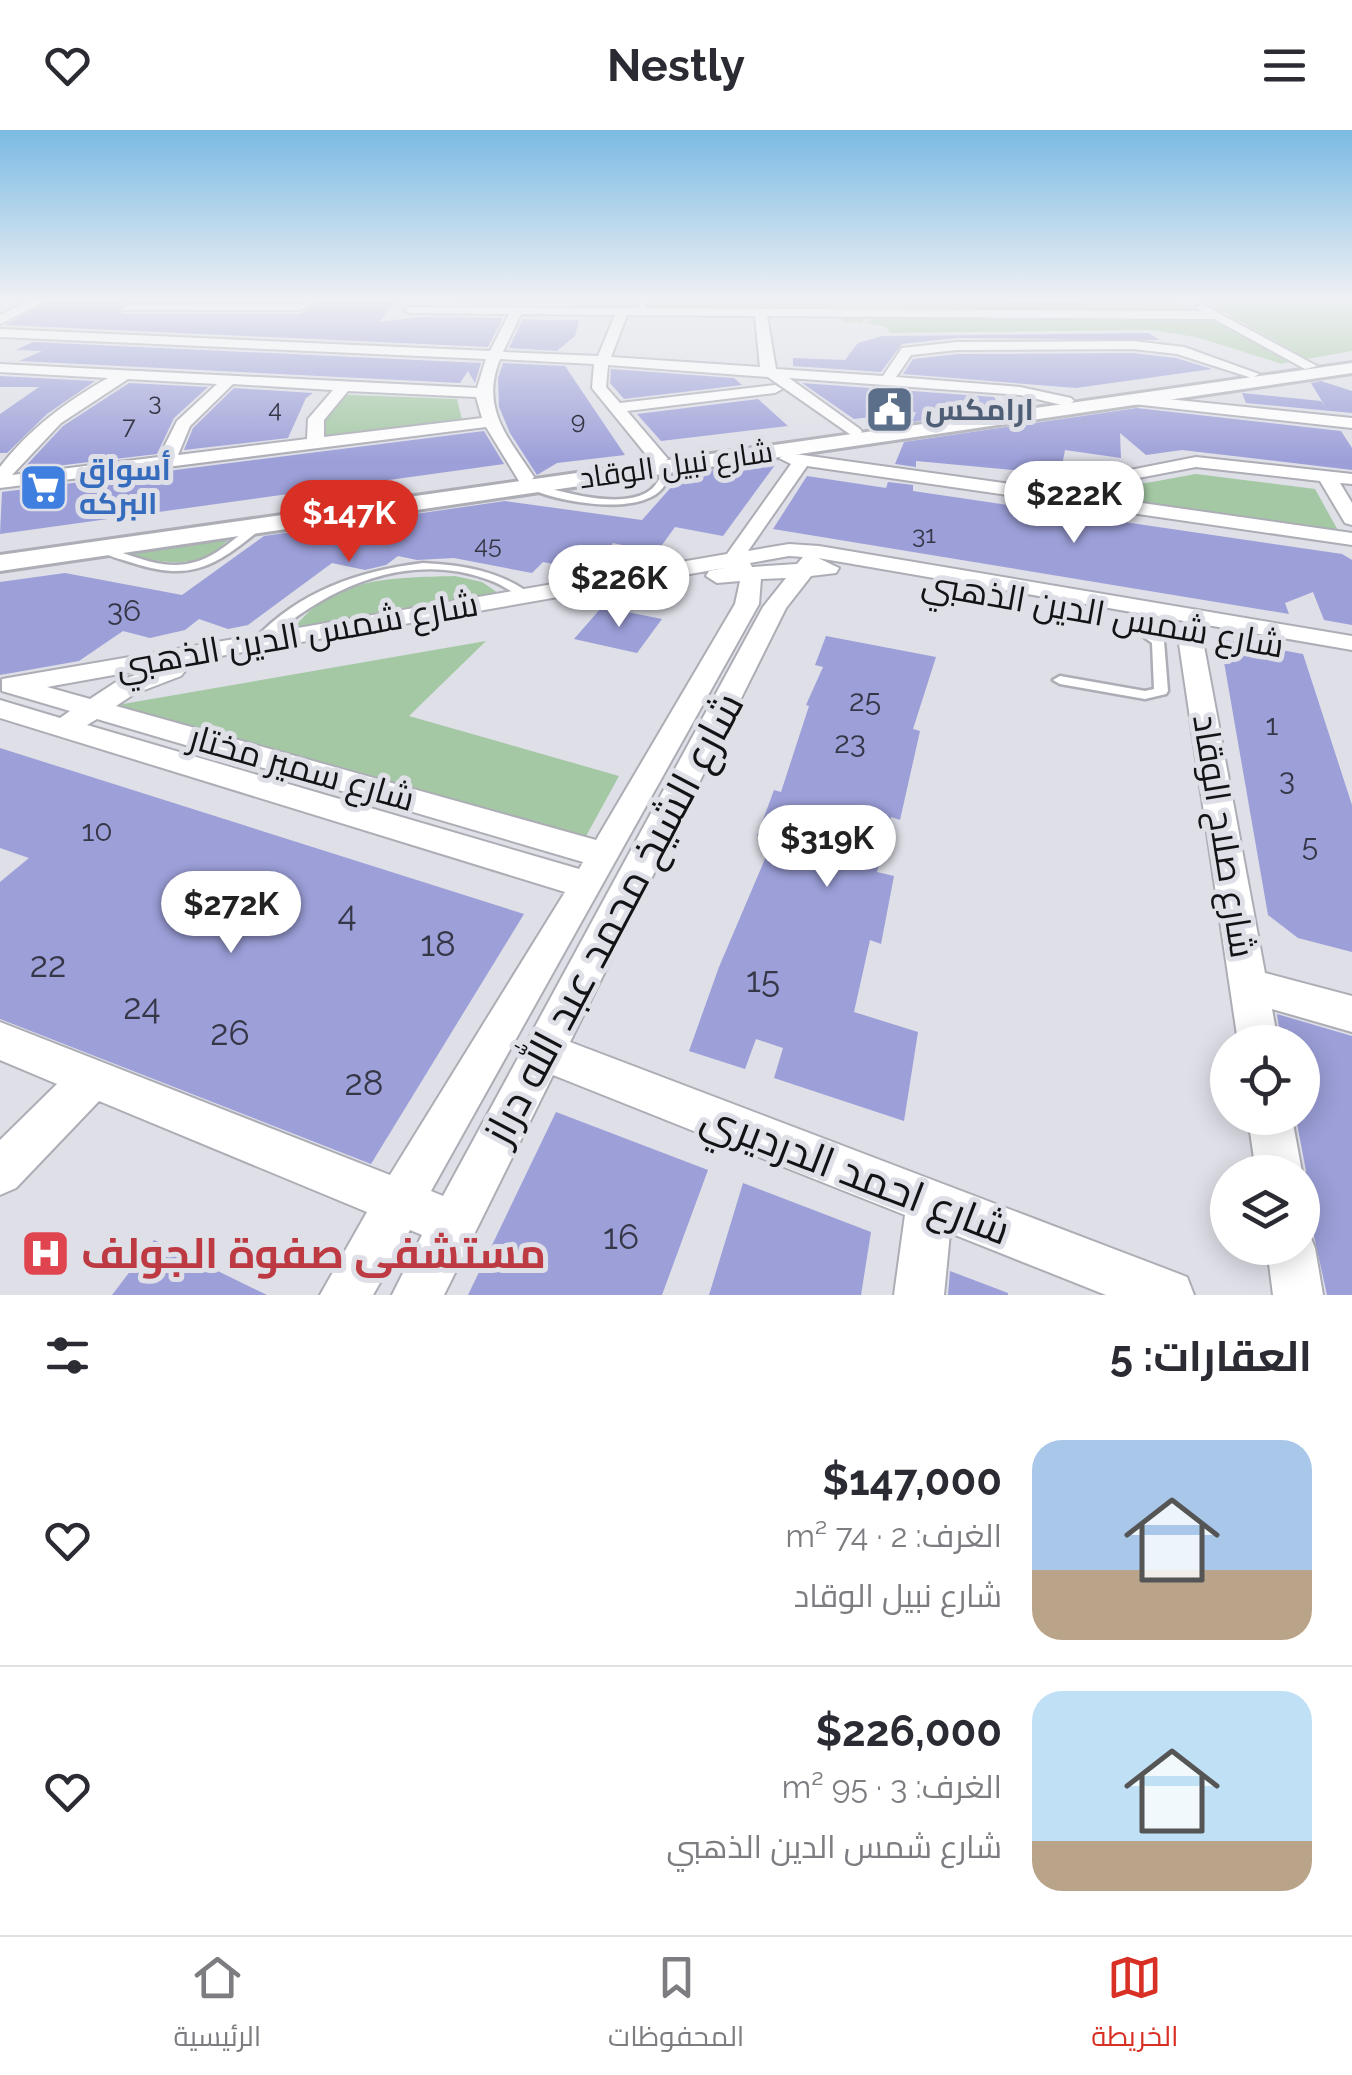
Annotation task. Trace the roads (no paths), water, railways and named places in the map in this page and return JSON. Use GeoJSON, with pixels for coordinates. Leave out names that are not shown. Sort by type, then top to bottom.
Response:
{"type":"FeatureCollection","features":[{"type":"Feature","properties":{"kind":"street"},"geometry":{"type":"LineString","coordinates":[[0,481],[42,430],[81,400],[164,353]]}},
{"type":"Feature","properties":{"kind":"street"},"geometry":{"type":"LineString","coordinates":[[482,353],[888,380],[1020,391],[1066,401]]}},
{"type":"Feature","properties":{"kind":"street"},"geometry":{"type":"LineString","coordinates":[[614,353],[600,388],[613,408],[664,462]]}},
{"type":"Feature","properties":{"kind":"street"},"geometry":{"type":"LineString","coordinates":[[760,353],[762,370],[775,388],[842,436]]}},
{"type":"Feature","properties":{"kind":"street"},"geometry":{"type":"LineString","coordinates":[[888,380],[905,353]]}},
{"type":"Feature","properties":{"kind":"street"},"geometry":{"type":"LineString","coordinates":[[998,353],[1059,360],[1099,353]]}},
{"type":"Feature","properties":{"kind":"street"},"geometry":{"type":"LineString","coordinates":[[1190,353],[1252,374]]}},
{"type":"Feature","properties":{"kind":"street"},"geometry":{"type":"LineString","coordinates":[[1287,353],[1310,366]]}},
{"type":"Feature","properties":{"kind":"street"},"geometry":{"type":"LineString","coordinates":[[495,354],[480,392],[491,422],[527,482]]}},
{"type":"Feature","properties":{"kind":"street","name":"شارع نبيل الوقاد"},"geometry":{"type":"LineString","coordinates":[[0,552],[527,482],[1352,360]]}},
{"type":"Feature","properties":{"kind":"street"},"geometry":{"type":"LineString","coordinates":[[0,368],[480,392]]}},
{"type":"Feature","properties":{"kind":"street","name":"شارع نبيل الوقاد"},"geometry":{"type":"LineString","coordinates":[[664,462],[757,453],[842,436],[1352,368]]}},
{"type":"Feature","properties":{"kind":"street"},"geometry":{"type":"LineString","coordinates":[[0,378],[18,369]]}},
{"type":"Feature","properties":{"kind":"street"},"geometry":{"type":"LineString","coordinates":[[762,370],[842,436],[850,456],[875,472]]}},
{"type":"Feature","properties":{"kind":"street"},"geometry":{"type":"LineString","coordinates":[[166,462],[183,424],[229,380]]}},
{"type":"Feature","properties":{"kind":"street"},"geometry":{"type":"LineString","coordinates":[[315,444],[316,418],[344,386]]}},
{"type":"Feature","properties":{"kind":"street"},"geometry":{"type":"LineString","coordinates":[[613,408],[775,388]]}},
{"type":"Feature","properties":{"kind":"street"},"geometry":{"type":"LineString","coordinates":[[1211,388],[1212,397],[1219,402],[1260,413]]}},
{"type":"Feature","properties":{"kind":"street"},"geometry":{"type":"LineString","coordinates":[[1128,400],[1352,423]]}},
{"type":"Feature","properties":{"kind":"street"},"geometry":{"type":"LineString","coordinates":[[0,481],[491,422]]}},
{"type":"Feature","properties":{"kind":"street"},"geometry":{"type":"LineString","coordinates":[[757,453],[1023,495],[1352,539]]}},
{"type":"Feature","properties":{"kind":"street","name":"شارع الشيخ محمد عبد الله دراز"},"geometry":{"type":"LineString","coordinates":[[345,1295],[747,604],[752,586],[742,567],[743,540],[802,461]]}},
{"type":"Feature","properties":{"kind":"street"},"geometry":{"type":"LineString","coordinates":[[1023,495],[1196,462],[1352,479]]}},
{"type":"Feature","properties":{"kind":"street"},"geometry":{"type":"LineString","coordinates":[[1326,476],[1352,519]]}},
{"type":"Feature","properties":{"kind":"street","name":"شارع نبيل الوقاد"},"geometry":{"type":"LineString","coordinates":[[0,564],[257,526],[372,504]]}},
{"type":"Feature","properties":{"kind":"street","name":"شارع الشيخ محمد عبد الله دراز"},"geometry":{"type":"LineString","coordinates":[[417,1295],[803,559]]}},
{"type":"Feature","properties":{"kind":"street","name":"شارع شمس الدين الذهبي"},"geometry":{"type":"LineString","coordinates":[[803,559],[1352,657]]}},
{"type":"Feature","properties":{"kind":"street","name":"شارع شمس الدين الذهبي"},"geometry":{"type":"LineString","coordinates":[[65,727],[141,681],[258,642],[527,596],[803,559],[1352,642]]}},
{"type":"Feature","properties":{"kind":"street","name":"شارع شمس الدين الذهبي"},"geometry":{"type":"LineString","coordinates":[[4,692],[695,579],[742,567]]}},
{"type":"Feature","properties":{"kind":"street","name":"شارع صلاح الوقاد"},"geometry":{"type":"LineString","coordinates":[[1190,630],[1255,1025]]}},
{"type":"Feature","properties":{"kind":"street","name":"شارع سمير مختار"},"geometry":{"type":"LineString","coordinates":[[4,692],[92,708],[595,870]]}},
{"type":"Feature","properties":{"kind":"street","name":"شارع سمير مختار"},"geometry":{"type":"LineString","coordinates":[[4,692],[65,727],[595,870]]}},
{"type":"Feature","properties":{"kind":"street"},"geometry":{"type":"LineString","coordinates":[[1248,985],[1352,1014]]}},
{"type":"Feature","properties":{"kind":"street"},"geometry":{"type":"LineString","coordinates":[[0,1041],[454,1224]]}},
{"type":"Feature","properties":{"kind":"street","name":"شارع احمد الدرديري"},"geometry":{"type":"LineString","coordinates":[[542,1051],[1170,1295]]}},
{"type":"Feature","properties":{"kind":"street"},"geometry":{"type":"LineString","coordinates":[[0,1172],[92,1078]]}},
{"type":"Feature","properties":{"kind":"street"},"geometry":{"type":"LineString","coordinates":[[919,1295],[930,1202]]}},
{"type":"Feature","properties":{"kind":"street"},"geometry":{"type":"LineString","coordinates":[[1294,1265],[1298,1295]]}},
{"type":"Feature","properties":{"kind":"lane"},"geometry":{"type":"LineString","coordinates":[[101,549],[145,564],[185,570],[215,560],[257,526]]}},
{"type":"Feature","properties":{"kind":"lane"},"geometry":{"type":"LineString","coordinates":[[258,642],[293,608],[318,593],[375,574],[405,569],[463,569],[510,583],[527,596]]}},
{"type":"Feature","properties":{"kind":"lane"},"geometry":{"type":"LineString","coordinates":[[1060,680],[1144,695],[1158,693],[1158,641],[1148,635],[1190,630]]}},
{"type":"Feature","properties":{"kind":"place","name":"ارامكس"},"geometry":{"type":"Point","coordinates":[890,410]}},
{"type":"Feature","properties":{"kind":"place","name":"أسواق البركه"},"geometry":{"type":"Point","coordinates":[44,487]}},
{"type":"Feature","properties":{"kind":"place","name":"مستشفى صفوة الجولف"},"geometry":{"type":"Point","coordinates":[46,1253]}}]}
